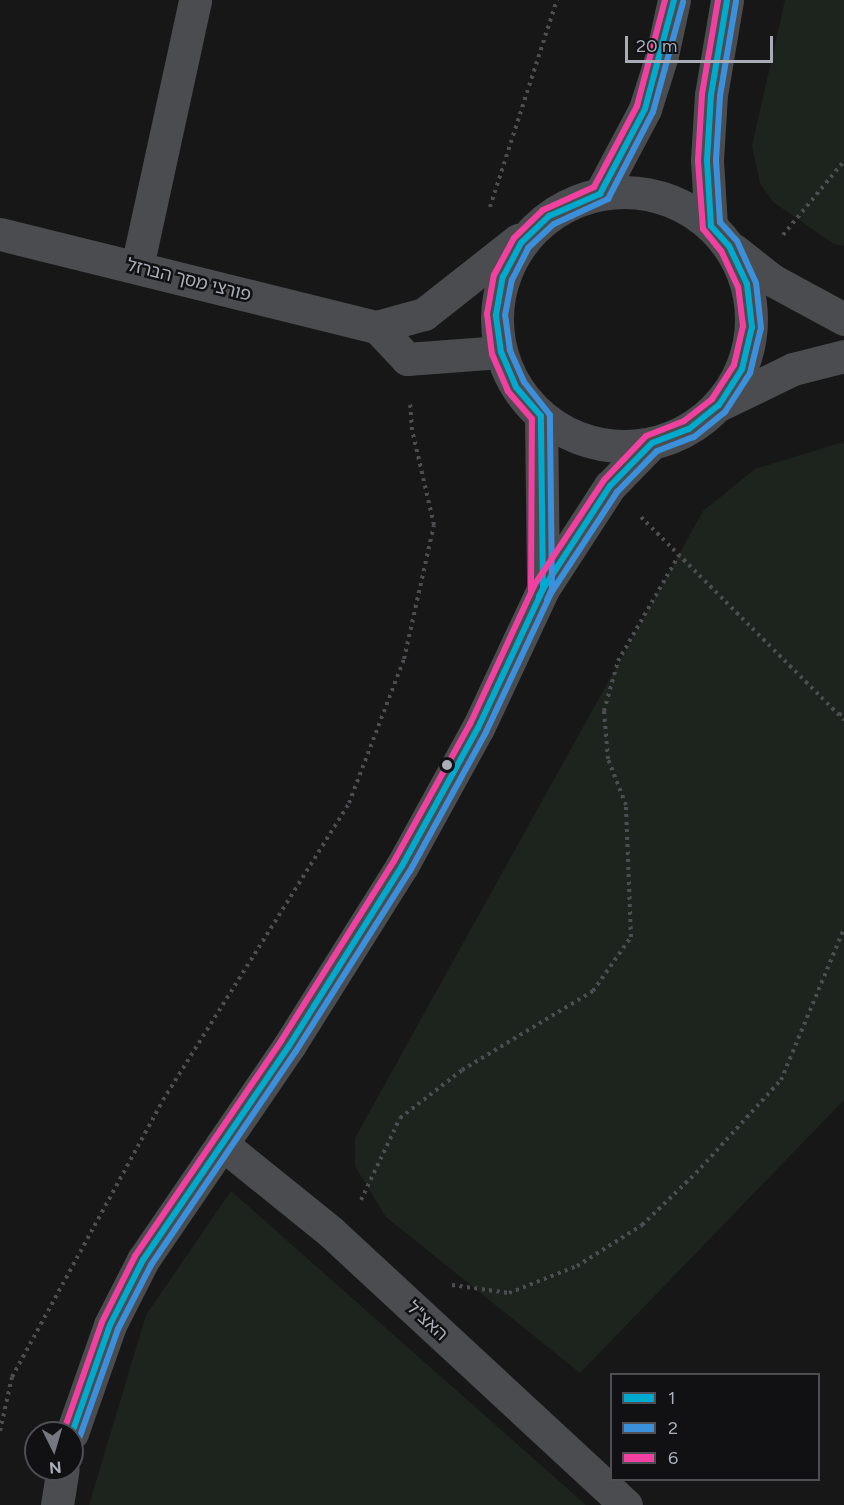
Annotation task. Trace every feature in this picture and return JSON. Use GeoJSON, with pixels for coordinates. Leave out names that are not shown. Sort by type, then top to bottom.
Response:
{"type":"FeatureCollection","features":[{"type":"Feature","properties":{"kind":"street"},"geometry":{"type":"LineString","coordinates":[[137,267],[195,0]]}},
{"type":"Feature","properties":{"kind":"street"},"geometry":{"type":"LineString","coordinates":[[600,194],[645,109],[662,56],[674,0]]}},
{"type":"Feature","properties":{"kind":"street"},"geometry":{"type":"LineString","coordinates":[[719,405],[742,369],[752,327],[747,284],[720,236],[706,160],[711,95],[727,0]]}},
{"type":"Feature","properties":{"kind":"street"},"geometry":{"type":"LineString","coordinates":[[844,319],[757,267],[678,203],[640,192],[600,194],[549,216],[521,243],[503,277],[496,315],[501,352],[516,387],[542,416],[575,436],[613,446],[652,443],[689,429],[719,405],[793,369],[844,356]]}},
{"type":"Feature","properties":{"kind":"street","name":"פורצי מסך הברזל"},"geometry":{"type":"LineString","coordinates":[[0,234],[377,327],[424,314],[549,216]]}},
{"type":"Feature","properties":{"kind":"street"},"geometry":{"type":"LineString","coordinates":[[377,327],[407,360],[501,352]]}},
{"type":"Feature","properties":{"kind":"street"},"geometry":{"type":"LineString","coordinates":[[542,416],[543,589]]}},
{"type":"Feature","properties":{"kind":"street"},"geometry":{"type":"LineString","coordinates":[[76,1421],[110,1325],[143,1260],[289,1046],[402,866],[478,728],[543,589],[610,486],[652,443]]}},
{"type":"Feature","properties":{"kind":"street","name":"האצ\"ל"},"geometry":{"type":"LineString","coordinates":[[222,1144],[331,1232],[626,1505]]}},
{"type":"Feature","properties":{"kind":"street"},"geometry":{"type":"LineString","coordinates":[[57,1505],[61,1481]]}},
{"type":"Feature","properties":{"kind":"path"},"geometry":{"type":"LineString","coordinates":[[487,215],[557,0]]}},
{"type":"Feature","properties":{"kind":"path"},"geometry":{"type":"LineString","coordinates":[[757,267],[844,161]]}},
{"type":"Feature","properties":{"kind":"path"},"geometry":{"type":"LineString","coordinates":[[0,1431],[12,1377],[163,1100],[349,803],[400,670],[434,525],[412,430],[407,360]]}},
{"type":"Feature","properties":{"kind":"path"},"geometry":{"type":"LineString","coordinates":[[610,486],[844,720]]}},
{"type":"Feature","properties":{"kind":"path"},"geometry":{"type":"LineString","coordinates":[[363,1209],[361,1198],[400,1118],[462,1070],[592,991],[631,937],[626,805],[608,759],[604,711],[618,660],[679,555]]}},
{"type":"Feature","properties":{"kind":"path"},"geometry":{"type":"LineString","coordinates":[[839,715],[844,711]]}},
{"type":"Feature","properties":{"kind":"path"},"geometry":{"type":"LineString","coordinates":[[444,1284],[509,1293],[577,1266],[642,1225],[696,1173],[781,1080],[844,929]]}},
{"type":"Feature","properties":{"kind":"shaded area"},"geometry":{"type":"Polygon","coordinates":[[[785,0],[844,0],[844,246],[834,244],[773,202],[760,183],[752,146],[785,0]]]}},
{"type":"Feature","properties":{"kind":"shaded area"},"geometry":{"type":"Polygon","coordinates":[[[840,443],[844,444],[844,1100],[580,1373],[386,1217],[355,1166],[355,1138],[703,511],[755,469],[840,443]]]}},
{"type":"Feature","properties":{"kind":"shaded area"},"geometry":{"type":"Polygon","coordinates":[[[231,1191],[586,1505],[89,1505],[146,1315],[231,1191]]]}},
{"type":"Feature","properties":{"kind":"transit line","name":"6"},"geometry":{"type":"LineString","coordinates":[[531,592],[532,419],[508,391],[492,354],[487,314],[494,275],[514,238],[543,210],[594,187],[637,106],[665,0]]}},
{"type":"Feature","properties":{"kind":"transit line","name":"1"},"geometry":{"type":"LineString","coordinates":[[539,596],[543,589],[541,416],[516,387],[501,352],[496,315],[503,277],[521,243],[549,216],[600,194],[645,109],[674,0]]}},
{"type":"Feature","properties":{"kind":"transit line","name":"6"},"geometry":{"type":"LineString","coordinates":[[67,1421],[102,1322],[135,1256],[281,1041],[394,861],[470,724],[535,584],[604,480],[646,436],[684,421],[712,399],[734,365],[743,326],[738,287],[721,251],[703,229],[698,161],[702,94],[718,0]]}},
{"type":"Feature","properties":{"kind":"transit line","name":"1"},"geometry":{"type":"LineString","coordinates":[[76,1421],[110,1325],[143,1260],[289,1046],[402,866],[478,728],[543,589],[610,486],[652,443],[689,429],[719,405],[742,369],[752,327],[747,284],[729,246],[711,226],[707,160],[711,95],[727,0]]}},
{"type":"Feature","properties":{"kind":"transit line","name":"2"},"geometry":{"type":"LineString","coordinates":[[84,1425],[118,1329],[151,1265],[296,1051],[410,871],[486,732],[551,593],[617,492],[657,451],[694,437],[725,412],[750,373],[761,328],[756,283],[737,241],[720,222],[716,160],[720,96],[736,1]]}},
{"type":"Feature","properties":{"kind":"transit line","name":"2"},"geometry":{"type":"LineString","coordinates":[[547,600],[552,589],[550,415],[524,382],[510,350],[505,315],[512,280],[528,248],[554,224],[608,199],[653,112],[683,2]]}}]}
